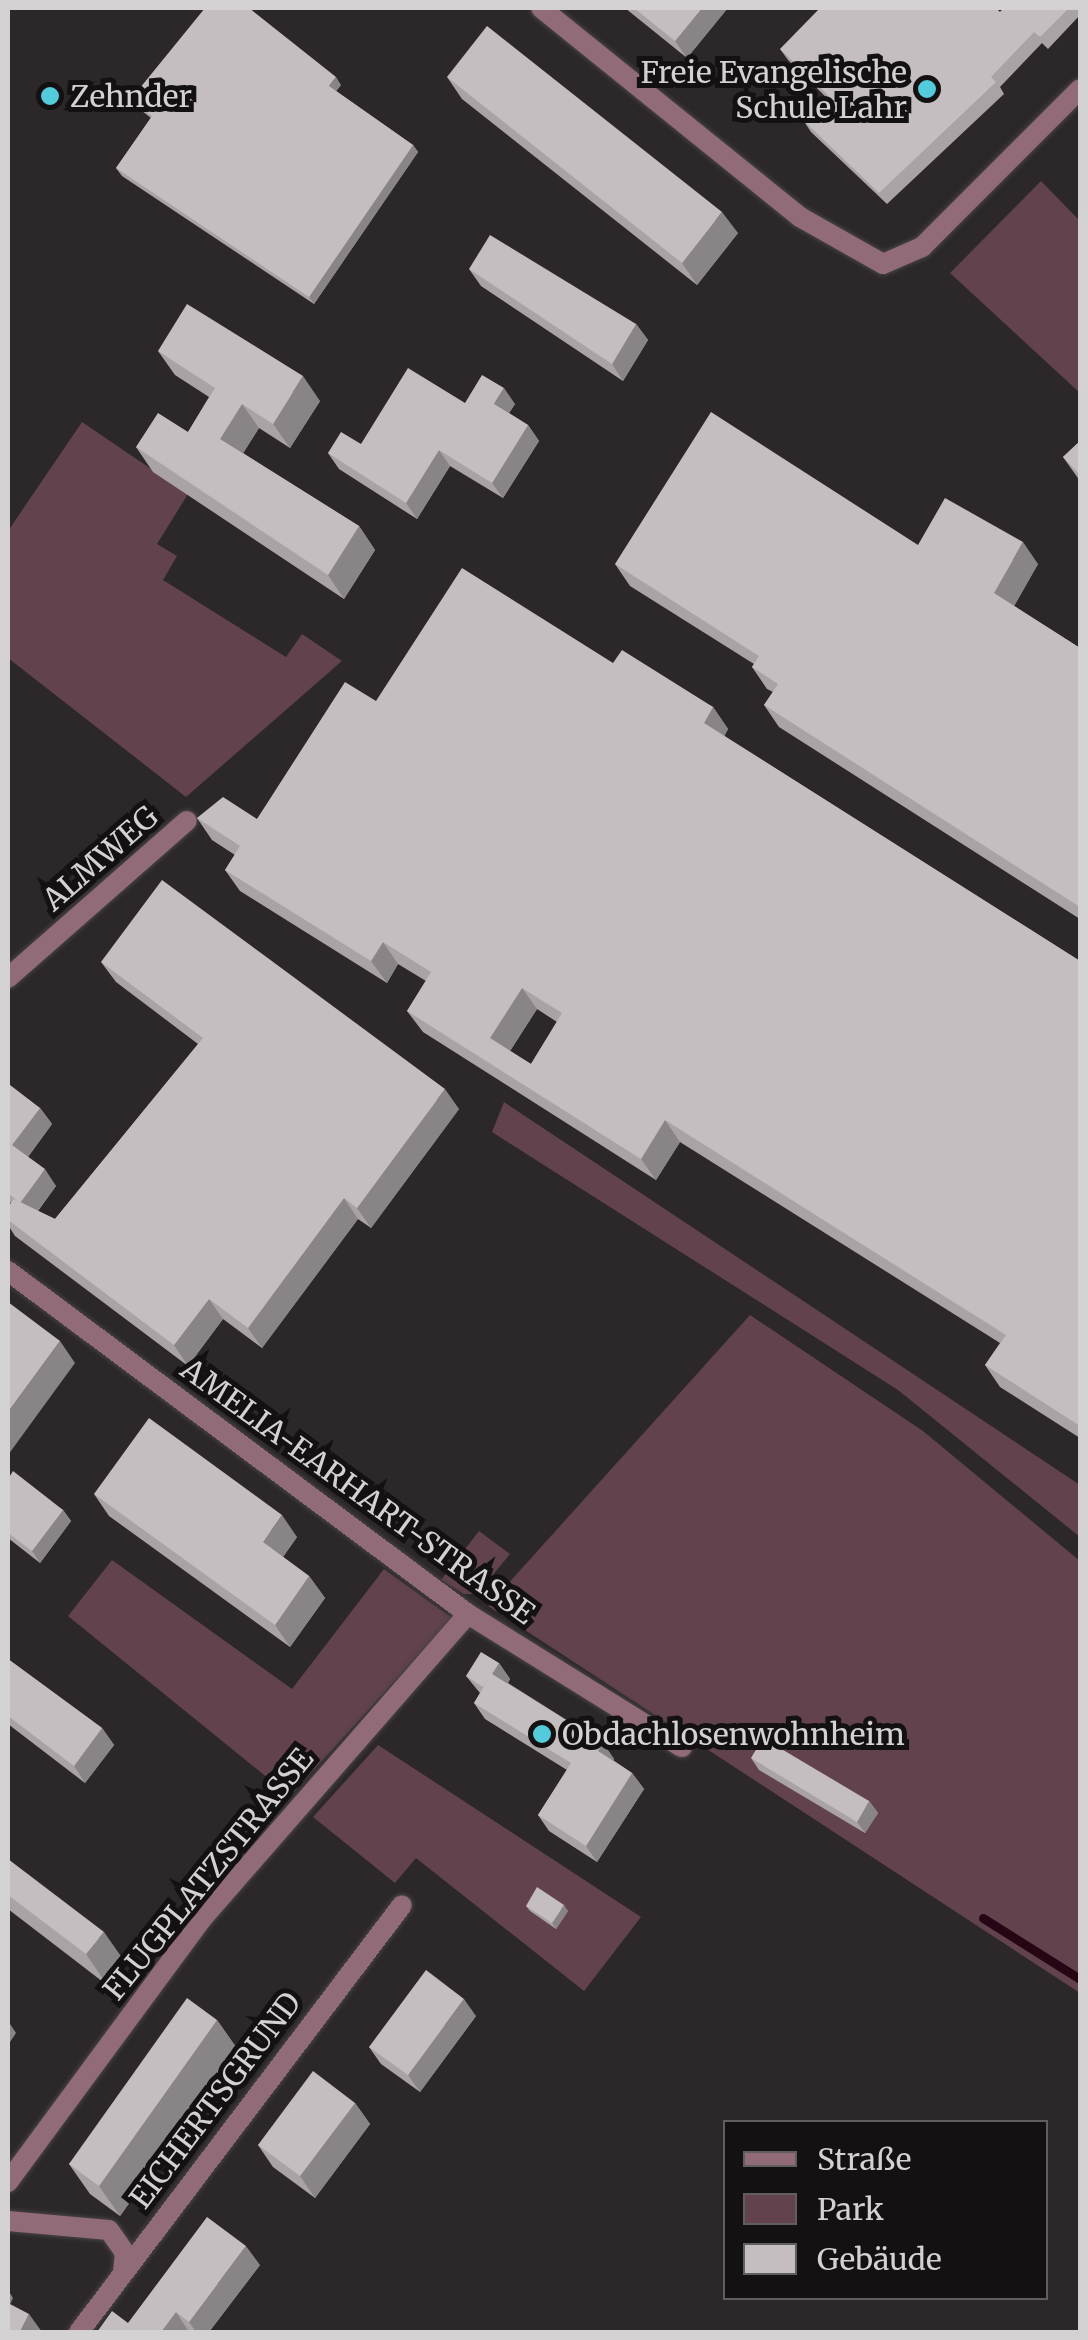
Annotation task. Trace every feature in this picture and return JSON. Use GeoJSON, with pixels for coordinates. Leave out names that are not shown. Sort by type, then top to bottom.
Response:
{"type":"FeatureCollection","features":[{"type":"Feature","properties":{"kind":"street"},"geometry":{"type":"LineString","coordinates":[[541,8],[800,217],[883,264],[922,247],[1080,89]]}},
{"type":"Feature","properties":{"kind":"street","name":"ALMWEG"},"geometry":{"type":"LineString","coordinates":[[8,978],[187,822]]}},
{"type":"Feature","properties":{"kind":"street","name":"AMELIA-EARHART-STRASSE"},"geometry":{"type":"LineString","coordinates":[[8,1270],[468,1614],[682,1747]]}},
{"type":"Feature","properties":{"kind":"street","name":"FLUGPLATZSTRASSE"},"geometry":{"type":"LineString","coordinates":[[8,2182],[200,1920],[468,1614]]}},
{"type":"Feature","properties":{"kind":"street","name":"EICHERTSGRUND"},"geometry":{"type":"LineString","coordinates":[[79,2332],[402,1905]]}},
{"type":"Feature","properties":{"kind":"street"},"geometry":{"type":"LineString","coordinates":[[8,2221],[109,2230],[125,2253],[123,2270]]}},
{"type":"Feature","properties":{"kind":"green space"},"geometry":{"type":"Polygon","coordinates":[[[1041,181],[1080,221],[1080,393],[950,273],[1041,181]]]}},
{"type":"Feature","properties":{"kind":"green space"},"geometry":{"type":"Polygon","coordinates":[[[82,422],[188,494],[157,544],[177,556],[163,580],[286,657],[302,634],[342,661],[186,797],[8,658],[8,531],[82,422]]]}},
{"type":"Feature","properties":{"kind":"green space"},"geometry":{"type":"Polygon","coordinates":[[[504,1102],[1080,1485],[1080,1537],[898,1390],[492,1132],[504,1102]]]}},
{"type":"Feature","properties":{"kind":"green space"},"geometry":{"type":"Polygon","coordinates":[[[750,1315],[923,1431],[1080,1561],[1080,1993],[488,1606],[750,1315]]]}},
{"type":"Feature","properties":{"kind":"green space"},"geometry":{"type":"Polygon","coordinates":[[[479,1531],[510,1554],[477,1594],[464,1594],[441,1580],[479,1531]]]}},
{"type":"Feature","properties":{"kind":"green space"},"geometry":{"type":"Polygon","coordinates":[[[112,1560],[292,1689],[384,1569],[452,1618],[290,1796],[68,1616],[112,1560]]]}},
{"type":"Feature","properties":{"kind":"green space"},"geometry":{"type":"Polygon","coordinates":[[[378,1745],[641,1917],[584,1991],[416,1858],[395,1883],[313,1817],[378,1745]]]}},
{"type":"Feature","properties":{"kind":"building"},"geometry":{"type":"Polygon","coordinates":[[[205,8],[249,8],[336,77],[329,86],[413,145],[309,297],[116,168],[152,116],[131,99],[205,8]]]}},
{"type":"Feature","properties":{"kind":"building"},"geometry":{"type":"Polygon","coordinates":[[[634,8],[702,8],[675,41],[634,8]]]}},
{"type":"Feature","properties":{"kind":"building","name":"Freie Evangelische Schule Lahr"},"geometry":{"type":"Polygon","coordinates":[[[820,8],[996,8],[1000,12],[1004,8],[1069,8],[1040,37],[1034,32],[991,77],[996,82],[879,193],[803,120],[828,95],[780,49],[820,8]]]}},
{"type":"Feature","properties":{"kind":"building"},"geometry":{"type":"Polygon","coordinates":[[[487,26],[722,212],[682,263],[447,77],[487,26]]]}},
{"type":"Feature","properties":{"kind":"building"},"geometry":{"type":"Polygon","coordinates":[[[490,235],[636,324],[612,364],[469,269],[490,235]]]}},
{"type":"Feature","properties":{"kind":"building"},"geometry":{"type":"Polygon","coordinates":[[[187,304],[303,376],[273,424],[242,404],[220,439],[359,526],[328,575],[136,447],[158,413],[188,432],[215,388],[158,351],[187,304]]]}},
{"type":"Feature","properties":{"kind":"building"},"geometry":{"type":"Polygon","coordinates":[[[408,368],[465,403],[482,375],[504,388],[494,404],[528,425],[492,483],[439,450],[406,503],[328,453],[341,432],[361,444],[408,368]]]}},
{"type":"Feature","properties":{"kind":"building"},"geometry":{"type":"Polygon","coordinates":[[[711,412],[918,545],[945,498],[1023,542],[994,593],[1080,648],[1080,907],[764,705],[778,684],[752,667],[759,656],[615,564],[711,412]]]}},
{"type":"Feature","properties":{"kind":"building"},"geometry":{"type":"Polygon","coordinates":[[[1080,441],[1080,475],[1063,457],[1080,441]]]}},
{"type":"Feature","properties":{"kind":"building"},"geometry":{"type":"Polygon","coordinates":[[[462,568],[613,663],[622,650],[713,707],[704,723],[1080,961],[1080,1426],[985,1365],[1006,1335],[665,1120],[641,1159],[407,1011],[431,972],[383,942],[371,961],[225,870],[240,846],[197,818],[223,797],[257,819],[345,682],[376,701],[462,568]],[[522,988],[490,1038],[531,1064],[562,1013],[522,988]]]}},
{"type":"Feature","properties":{"kind":"building"},"geometry":{"type":"Polygon","coordinates":[[[162,880],[445,1089],[357,1208],[344,1198],[248,1328],[209,1299],[174,1345],[8,1220],[8,1207],[14,1199],[55,1219],[203,1038],[101,962],[162,880]]]}},
{"type":"Feature","properties":{"kind":"building"},"geometry":{"type":"Polygon","coordinates":[[[10,1085],[40,1108],[12,1145],[45,1169],[20,1203],[8,1193],[10,1085]]]}},
{"type":"Feature","properties":{"kind":"building"},"geometry":{"type":"Polygon","coordinates":[[[8,1302],[60,1341],[8,1412],[8,1302]]]}},
{"type":"Feature","properties":{"kind":"building"},"geometry":{"type":"Polygon","coordinates":[[[149,1418],[282,1515],[263,1542],[309,1576],[275,1625],[94,1494],[149,1418]]]}},
{"type":"Feature","properties":{"kind":"building"},"geometry":{"type":"Polygon","coordinates":[[[13,1471],[63,1510],[32,1551],[8,1533],[8,1479],[13,1471]]]}},
{"type":"Feature","properties":{"kind":"building"},"geometry":{"type":"Polygon","coordinates":[[[481,1652],[499,1663],[492,1674],[603,1743],[598,1751],[632,1773],[586,1846],[538,1815],[571,1763],[474,1703],[489,1678],[483,1687],[466,1676],[481,1652]]]}},
{"type":"Feature","properties":{"kind":"building"},"geometry":{"type":"Polygon","coordinates":[[[8,1659],[102,1728],[74,1766],[8,1716],[8,1659]]]}},
{"type":"Feature","properties":{"kind":"building"},"geometry":{"type":"Polygon","coordinates":[[[763,1738],[869,1801],[857,1822],[751,1758],[763,1738]]]}},
{"type":"Feature","properties":{"kind":"building"},"geometry":{"type":"Polygon","coordinates":[[[8,1859],[104,1932],[86,1954],[8,1895],[8,1859]]]}},
{"type":"Feature","properties":{"kind":"building"},"geometry":{"type":"Polygon","coordinates":[[[537,1887],[564,1905],[552,1923],[526,1906],[537,1887]]]}},
{"type":"Feature","properties":{"kind":"building"},"geometry":{"type":"Polygon","coordinates":[[[426,1970],[464,1999],[408,2075],[369,2047],[426,1970]]]}},
{"type":"Feature","properties":{"kind":"building"},"geometry":{"type":"Polygon","coordinates":[[[187,1998],[217,2020],[99,2186],[69,2164],[187,1998]]]}},
{"type":"Feature","properties":{"kind":"building"},"geometry":{"type":"Polygon","coordinates":[[[313,2071],[355,2103],[300,2176],[258,2145],[313,2071]]]}},
{"type":"Feature","properties":{"kind":"building"},"geometry":{"type":"Polygon","coordinates":[[[207,2217],[246,2246],[189,2322],[176,2312],[161,2332],[97,2332],[112,2311],[128,2323],[207,2217]]]}},
{"type":"Feature","properties":{"kind":"building"},"geometry":{"type":"Polygon","coordinates":[[[8,2303],[29,2314],[20,2332],[8,2332],[8,2303]]]}},
{"type":"Feature","properties":{"kind":"waterway"},"geometry":{"type":"LineString","coordinates":[[983,1918],[1080,1979]]}},
{"type":"Feature","properties":{"kind":"place","name":"Freie Evangelische Schule Lahr"},"geometry":{"type":"Point","coordinates":[927,89]}},
{"type":"Feature","properties":{"kind":"place","name":"Zehnder"},"geometry":{"type":"Point","coordinates":[50,96]}},
{"type":"Feature","properties":{"kind":"place","name":"Obdachlosenwohnheim"},"geometry":{"type":"Point","coordinates":[542,1734]}}]}
